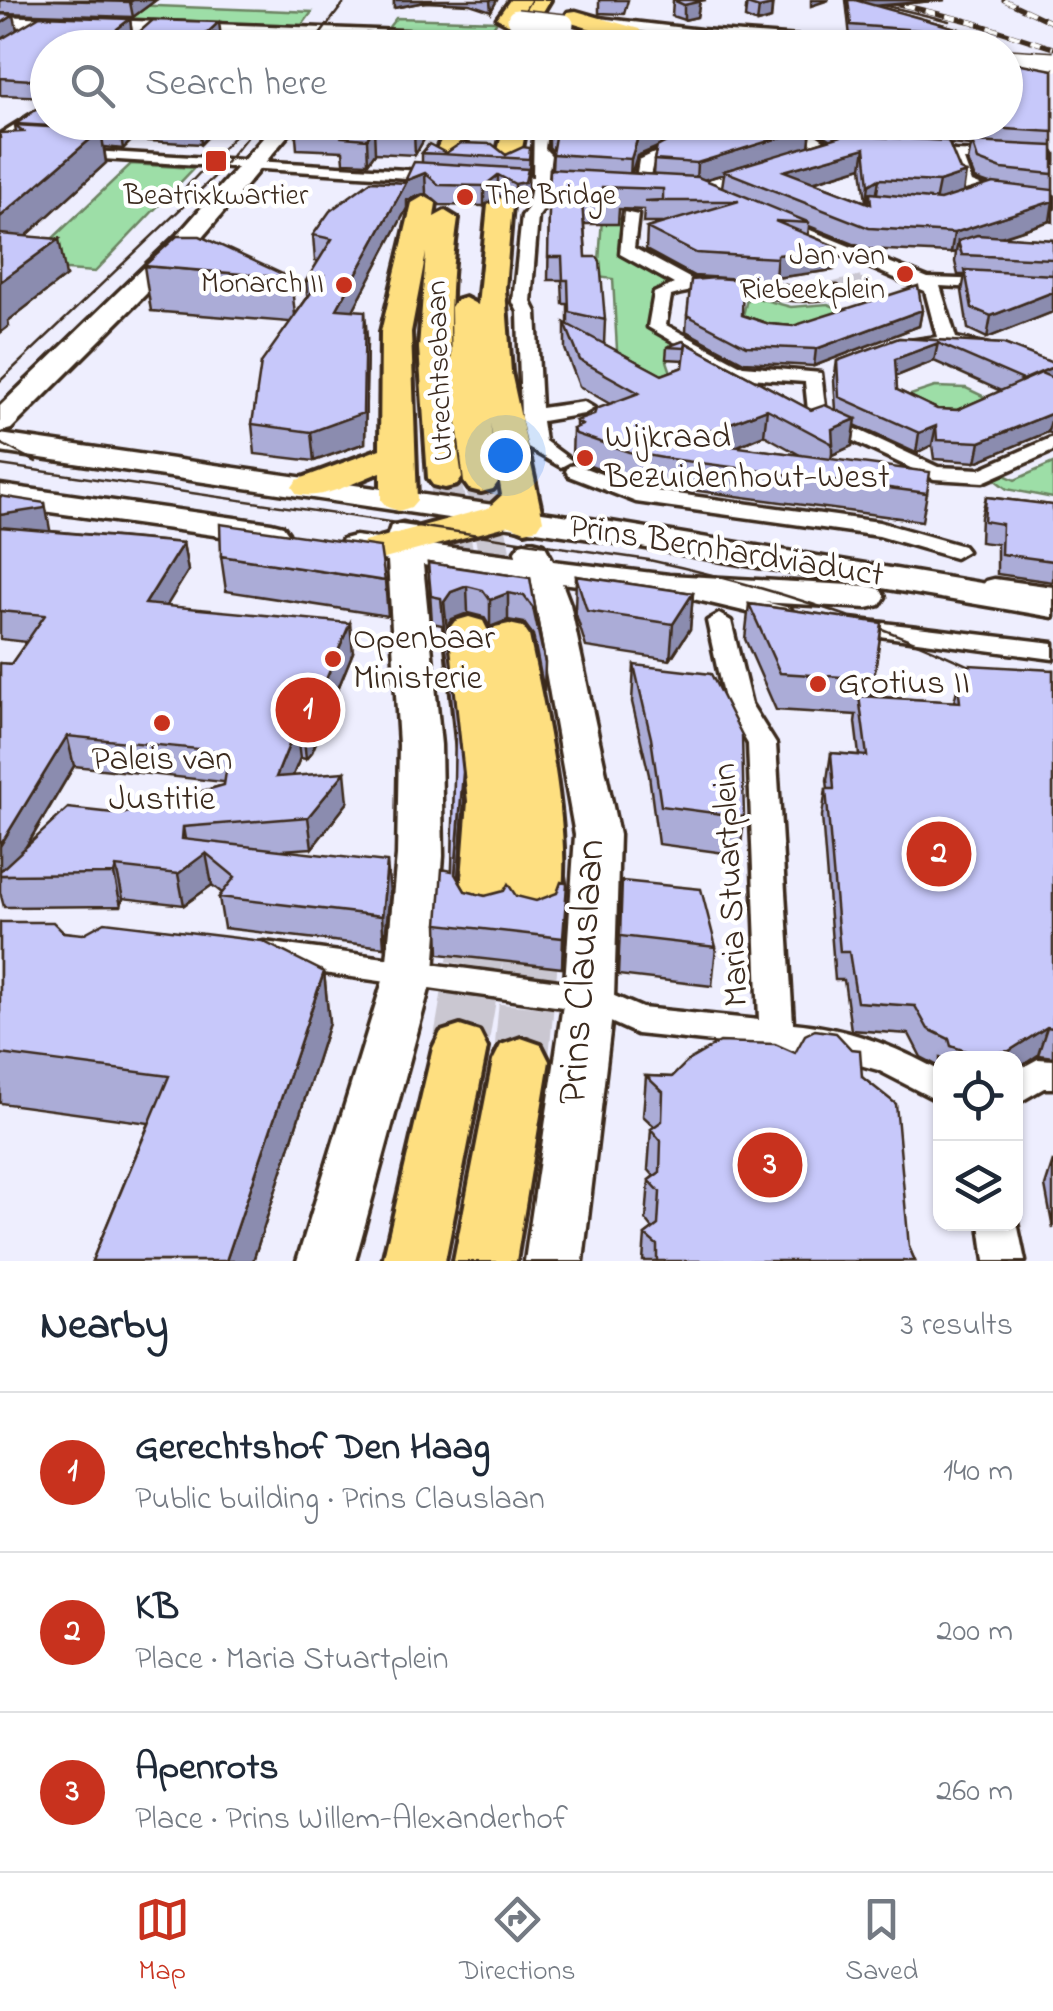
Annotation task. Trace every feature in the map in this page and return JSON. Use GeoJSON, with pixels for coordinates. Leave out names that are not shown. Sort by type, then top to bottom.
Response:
{"type":"FeatureCollection","features":[{"type":"Feature","properties":{"kind":"main road"},"geometry":{"type":"LineString","coordinates":[[507,27],[542,0]]}},
{"type":"Feature","properties":{"kind":"main road"},"geometry":{"type":"LineString","coordinates":[[404,555],[522,528],[496,372],[491,289],[460,186],[461,140]]}},
{"type":"Feature","properties":{"kind":"main road","name":"Utrechtsebaan"},"geometry":{"type":"LineString","coordinates":[[445,478],[435,388],[437,270],[470,140]]}},
{"type":"Feature","properties":{"kind":"main road"},"geometry":{"type":"LineString","coordinates":[[499,140],[498,158],[507,140]]}},
{"type":"Feature","properties":{"kind":"main road"},"geometry":{"type":"LineString","coordinates":[[398,500],[396,332],[460,186]]}},
{"type":"Feature","properties":{"kind":"main road","name":"Utrechtsebaan"},"geometry":{"type":"LineString","coordinates":[[460,186],[465,318],[481,482]]}},
{"type":"Feature","properties":{"kind":"main road"},"geometry":{"type":"LineString","coordinates":[[308,487],[396,454]]}},
{"type":"Feature","properties":{"kind":"main road"},"geometry":{"type":"LineString","coordinates":[[485,904],[489,884],[490,808],[485,736],[489,633],[535,805],[535,909]]}},
{"type":"Feature","properties":{"kind":"main road"},"geometry":{"type":"LineString","coordinates":[[414,1261],[460,1048]]}},
{"type":"Feature","properties":{"kind":"main road"},"geometry":{"type":"LineString","coordinates":[[485,1261],[522,1061]]}},
{"type":"Feature","properties":{"kind":"street"},"geometry":{"type":"LineString","coordinates":[[348,30],[360,12]]}},
{"type":"Feature","properties":{"kind":"street"},"geometry":{"type":"LineString","coordinates":[[0,21],[108,30]]}},
{"type":"Feature","properties":{"kind":"street"},"geometry":{"type":"LineString","coordinates":[[32,30],[43,23]]}},
{"type":"Feature","properties":{"kind":"street"},"geometry":{"type":"LineString","coordinates":[[507,27],[565,25],[611,30]]}},
{"type":"Feature","properties":{"kind":"street"},"geometry":{"type":"LineString","coordinates":[[471,30],[565,25],[651,30]]}},
{"type":"Feature","properties":{"kind":"street"},"geometry":{"type":"LineString","coordinates":[[18,39],[30,31]]}},
{"type":"Feature","properties":{"kind":"street"},"geometry":{"type":"LineString","coordinates":[[1023,66],[1053,62]]}},
{"type":"Feature","properties":{"kind":"street"},"geometry":{"type":"LineString","coordinates":[[0,140],[30,120]]}},
{"type":"Feature","properties":{"kind":"street"},"geometry":{"type":"LineString","coordinates":[[0,423],[112,317],[245,164],[259,140]]}},
{"type":"Feature","properties":{"kind":"street"},"geometry":{"type":"LineString","coordinates":[[0,396],[270,140]]}},
{"type":"Feature","properties":{"kind":"street"},"geometry":{"type":"LineString","coordinates":[[539,140],[538,150],[544,155],[536,208],[530,216],[527,268],[522,277],[533,387],[528,406],[535,444],[569,466],[636,495],[910,535],[955,551]]}},
{"type":"Feature","properties":{"kind":"street"},"geometry":{"type":"LineString","coordinates":[[619,186],[647,188],[646,160],[670,152],[673,140]]}},
{"type":"Feature","properties":{"kind":"street"},"geometry":{"type":"LineString","coordinates":[[810,140],[820,151],[870,147],[865,140]]}},
{"type":"Feature","properties":{"kind":"street"},"geometry":{"type":"LineString","coordinates":[[910,149],[1053,158]]}},
{"type":"Feature","properties":{"kind":"street"},"geometry":{"type":"LineString","coordinates":[[0,150],[20,151]]}},
{"type":"Feature","properties":{"kind":"street"},"geometry":{"type":"LineString","coordinates":[[58,153],[245,164],[460,186],[540,182],[599,185]]}},
{"type":"Feature","properties":{"kind":"street"},"geometry":{"type":"LineString","coordinates":[[955,154],[961,182],[988,194],[1053,202]]}},
{"type":"Feature","properties":{"kind":"street"},"geometry":{"type":"LineString","coordinates":[[731,202],[693,191],[780,162]]}},
{"type":"Feature","properties":{"kind":"street"},"geometry":{"type":"LineString","coordinates":[[957,204],[988,194]]}},
{"type":"Feature","properties":{"kind":"street"},"geometry":{"type":"LineString","coordinates":[[607,214],[653,216]]}},
{"type":"Feature","properties":{"kind":"street"},"geometry":{"type":"LineString","coordinates":[[630,216],[626,250],[687,284]]}},
{"type":"Feature","properties":{"kind":"street"},"geometry":{"type":"LineString","coordinates":[[764,216],[933,288],[940,329],[948,340]]}},
{"type":"Feature","properties":{"kind":"street"},"geometry":{"type":"LineString","coordinates":[[862,278],[890,269]]}},
{"type":"Feature","properties":{"kind":"street"},"geometry":{"type":"LineString","coordinates":[[927,284],[938,281],[1053,287]]}},
{"type":"Feature","properties":{"kind":"street"},"geometry":{"type":"LineString","coordinates":[[831,291],[790,297],[750,286],[687,284],[664,293],[657,327],[739,370],[823,373],[809,416],[934,473],[982,476],[1053,443]]}},
{"type":"Feature","properties":{"kind":"street"},"geometry":{"type":"LineString","coordinates":[[891,351],[948,340],[993,348],[1053,374]]}},
{"type":"Feature","properties":{"kind":"street"},"geometry":{"type":"LineString","coordinates":[[739,370],[740,383],[771,399]]}},
{"type":"Feature","properties":{"kind":"street"},"geometry":{"type":"LineString","coordinates":[[531,418],[554,410],[584,408]]}},
{"type":"Feature","properties":{"kind":"street","name":"Prins Bernhardviaduct"},"geometry":{"type":"LineString","coordinates":[[0,443],[398,500],[522,528],[669,586],[862,596],[1053,622]]}},
{"type":"Feature","properties":{"kind":"street","name":"Prins Bernhardviaduct"},"geometry":{"type":"LineString","coordinates":[[0,495],[404,555],[522,528],[574,527],[1053,606]]}},
{"type":"Feature","properties":{"kind":"street"},"geometry":{"type":"LineString","coordinates":[[326,1261],[410,972],[420,856],[420,745],[398,500]]}},
{"type":"Feature","properties":{"kind":"street","name":"Prins Clauslaan"},"geometry":{"type":"LineString","coordinates":[[522,528],[552,604],[597,835],[589,998],[554,1261]]}},
{"type":"Feature","properties":{"kind":"street"},"geometry":{"type":"LineString","coordinates":[[942,587],[973,584],[1053,594]]}},
{"type":"Feature","properties":{"kind":"street"},"geometry":{"type":"LineString","coordinates":[[669,586],[816,620],[1053,651]]}},
{"type":"Feature","properties":{"kind":"street","name":"Maria Stuartplein"},"geometry":{"type":"LineString","coordinates":[[719,621],[738,704],[762,744],[777,1035]]}},
{"type":"Feature","properties":{"kind":"street"},"geometry":{"type":"LineString","coordinates":[[233,950],[589,998],[637,1021],[817,1038],[873,1052],[933,1084]]}},
{"type":"Feature","properties":{"kind":"street"},"geometry":{"type":"LineString","coordinates":[[1023,1085],[1038,1073],[1053,1074]]}},
{"type":"Feature","properties":{"kind":"street"},"geometry":{"type":"LineString","coordinates":[[1000,1231],[1005,1261]]}},
{"type":"Feature","properties":{"kind":"green space"},"geometry":{"type":"Polygon","coordinates":[[[0,0],[312,12],[300,28],[0,18],[0,0]]]}},
{"type":"Feature","properties":{"kind":"green space"},"geometry":{"type":"Polygon","coordinates":[[[396,18],[497,21],[492,30],[387,30],[396,18]]]}},
{"type":"Feature","properties":{"kind":"green space"},"geometry":{"type":"Polygon","coordinates":[[[131,164],[194,168],[95,272],[39,268],[32,258],[131,164]]]}},
{"type":"Feature","properties":{"kind":"green space"},"geometry":{"type":"Polygon","coordinates":[[[602,218],[622,219],[618,247],[621,252],[671,281],[654,292],[652,315],[656,328],[685,349],[667,361],[673,378],[618,367],[613,279],[598,277],[602,218]]]}},
{"type":"Feature","properties":{"kind":"green space"},"geometry":{"type":"Polygon","coordinates":[[[747,299],[791,307],[828,304],[846,312],[792,336],[741,324],[747,299]]]}},
{"type":"Feature","properties":{"kind":"green space"},"geometry":{"type":"Polygon","coordinates":[[[935,387],[966,388],[989,399],[949,425],[901,398],[935,387]]]}},
{"type":"Feature","properties":{"kind":"green space"},"geometry":{"type":"Polygon","coordinates":[[[1053,463],[1053,498],[1007,489],[991,477],[1000,473],[1015,480],[1053,463]]]}},
{"type":"Feature","properties":{"kind":"building"},"geometry":{"type":"Polygon","coordinates":[[[54,0],[133,0],[130,2],[54,0]]]}},
{"type":"Feature","properties":{"kind":"building"},"geometry":{"type":"Polygon","coordinates":[[[673,0],[698,0],[698,2],[684,5],[673,0]]]}},
{"type":"Feature","properties":{"kind":"building"},"geometry":{"type":"Polygon","coordinates":[[[747,0],[773,0],[772,5],[759,8],[747,4],[747,0]]]}},
{"type":"Feature","properties":{"kind":"building"},"geometry":{"type":"Polygon","coordinates":[[[848,0],[959,30],[918,30],[851,25],[848,0]]]}},
{"type":"Feature","properties":{"kind":"building"},"geometry":{"type":"Polygon","coordinates":[[[0,14],[14,15],[0,24],[0,14]]]}},
{"type":"Feature","properties":{"kind":"building"},"geometry":{"type":"Polygon","coordinates":[[[40,16],[130,19],[117,30],[30,30],[30,80],[0,78],[0,40],[40,16]]]}},
{"type":"Feature","properties":{"kind":"building"},"geometry":{"type":"Polygon","coordinates":[[[153,20],[219,22],[210,30],[142,30],[153,20]]]}},
{"type":"Feature","properties":{"kind":"building"},"geometry":{"type":"Polygon","coordinates":[[[1023,64],[1053,70],[1053,132],[1023,130],[1023,64]]]}},
{"type":"Feature","properties":{"kind":"building"},"geometry":{"type":"Polygon","coordinates":[[[30,114],[30,125],[16,124],[30,114]]]}},
{"type":"Feature","properties":{"kind":"building"},"geometry":{"type":"Polygon","coordinates":[[[15,125],[30,126],[30,140],[89,140],[0,217],[0,133],[24,132],[15,125]]]}},
{"type":"Feature","properties":{"kind":"building"},"geometry":{"type":"Polygon","coordinates":[[[554,140],[637,140],[631,159],[552,154],[554,140]]]}},
{"type":"Feature","properties":{"kind":"building"},"geometry":{"type":"Polygon","coordinates":[[[670,140],[772,140],[697,163],[654,160],[657,147],[670,140]]]}},
{"type":"Feature","properties":{"kind":"building"},"geometry":{"type":"Polygon","coordinates":[[[828,140],[948,141],[960,170],[966,173],[939,182],[879,179],[869,185],[865,148],[784,171],[871,204],[870,193],[940,200],[993,183],[1053,190],[1053,201],[954,233],[869,228],[724,171],[828,140]]]}},
{"type":"Feature","properties":{"kind":"building"},"geometry":{"type":"Polygon","coordinates":[[[972,142],[1053,146],[1053,174],[1002,169],[978,160],[972,142]]]}},
{"type":"Feature","properties":{"kind":"building"},"geometry":{"type":"Polygon","coordinates":[[[461,143],[492,144],[506,155],[530,148],[529,159],[422,153],[429,144],[446,153],[461,143]]]}},
{"type":"Feature","properties":{"kind":"building"},"geometry":{"type":"Polygon","coordinates":[[[414,162],[528,169],[525,182],[515,184],[498,175],[484,186],[439,185],[425,173],[405,181],[414,162]]]}},
{"type":"Feature","properties":{"kind":"building"},"geometry":{"type":"Polygon","coordinates":[[[550,169],[698,177],[810,223],[775,221],[837,247],[777,258],[696,253],[647,228],[739,201],[644,201],[663,200],[663,189],[602,187],[599,198],[619,201],[582,201],[586,257],[597,257],[600,261],[605,320],[569,312],[568,280],[563,280],[562,257],[548,257],[550,169]]]}},
{"type":"Feature","properties":{"kind":"building"},"geometry":{"type":"Polygon","coordinates":[[[371,181],[406,183],[337,309],[365,311],[363,413],[311,432],[252,424],[261,363],[323,276],[306,281],[332,239],[313,235],[330,211],[371,181]]]}},
{"type":"Feature","properties":{"kind":"building"},"geometry":{"type":"Polygon","coordinates":[[[0,234],[59,239],[0,282],[0,234]]]}},
{"type":"Feature","properties":{"kind":"building"},"geometry":{"type":"Polygon","coordinates":[[[977,235],[1053,240],[1053,259],[962,255],[958,241],[977,235]]]}},
{"type":"Feature","properties":{"kind":"building"},"geometry":{"type":"Polygon","coordinates":[[[177,236],[200,236],[291,278],[144,266],[177,236]]]}},
{"type":"Feature","properties":{"kind":"building"},"geometry":{"type":"Polygon","coordinates":[[[965,270],[1053,275],[1053,292],[991,316],[972,308],[965,270]]]}},
{"type":"Feature","properties":{"kind":"building"},"geometry":{"type":"Polygon","coordinates":[[[691,280],[743,280],[742,315],[769,324],[793,326],[918,286],[922,310],[816,349],[746,346],[687,315],[691,280]]]}},
{"type":"Feature","properties":{"kind":"building"},"geometry":{"type":"Polygon","coordinates":[[[565,323],[662,375],[683,367],[686,343],[811,410],[825,405],[856,419],[832,429],[833,444],[767,409],[686,440],[930,472],[927,493],[663,458],[629,452],[576,434],[573,429],[582,425],[576,421],[639,393],[580,360],[565,323]]]}},
{"type":"Feature","properties":{"kind":"building"},"geometry":{"type":"Polygon","coordinates":[[[899,338],[1004,344],[1053,363],[1053,367],[1023,380],[938,343],[895,359],[897,390],[937,409],[957,410],[1041,373],[1053,378],[1053,413],[980,442],[937,440],[936,426],[919,433],[839,397],[837,361],[899,338]]]}},
{"type":"Feature","properties":{"kind":"building"},"geometry":{"type":"Polygon","coordinates":[[[683,341],[698,349],[686,343],[685,348],[667,347],[683,341]]]}},
{"type":"Feature","properties":{"kind":"building"},"geometry":{"type":"Polygon","coordinates":[[[0,496],[45,503],[45,508],[0,515],[0,496]]]}},
{"type":"Feature","properties":{"kind":"building"},"geometry":{"type":"Polygon","coordinates":[[[986,497],[1053,505],[1053,561],[1001,554],[1002,524],[984,521],[986,497]]]}},
{"type":"Feature","properties":{"kind":"building"},"geometry":{"type":"Polygon","coordinates":[[[220,524],[380,547],[385,581],[221,556],[220,524]]]}},
{"type":"Feature","properties":{"kind":"building"},"geometry":{"type":"Polygon","coordinates":[[[0,527],[183,543],[145,604],[350,623],[308,722],[303,729],[296,728],[276,777],[345,772],[308,817],[183,827],[182,839],[387,862],[382,916],[219,897],[235,877],[206,853],[178,874],[116,867],[114,874],[0,875],[68,808],[122,814],[224,785],[229,752],[67,736],[0,846],[0,663],[11,664],[45,615],[0,611],[0,527]]]}},
{"type":"Feature","properties":{"kind":"building"},"geometry":{"type":"Polygon","coordinates":[[[428,563],[530,578],[545,663],[533,608],[524,596],[508,593],[490,600],[483,590],[467,586],[451,592],[444,602],[463,772],[455,874],[465,891],[485,896],[504,891],[508,884],[516,896],[536,901],[557,893],[561,882],[565,883],[565,870],[567,884],[563,938],[438,924],[442,869],[452,871],[455,735],[441,598],[431,596],[428,563]]]}},
{"type":"Feature","properties":{"kind":"building"},"geometry":{"type":"Polygon","coordinates":[[[576,576],[693,593],[673,624],[587,611],[576,576]]]}},
{"type":"Feature","properties":{"kind":"building"},"geometry":{"type":"Polygon","coordinates":[[[749,604],[882,623],[874,679],[780,673],[749,604]]]}},
{"type":"Feature","properties":{"kind":"building"},"geometry":{"type":"Polygon","coordinates":[[[634,665],[711,674],[742,735],[744,817],[661,806],[634,665]]]}},
{"type":"Feature","properties":{"kind":"building"},"geometry":{"type":"Polygon","coordinates":[[[969,665],[1053,670],[1053,1028],[1047,1027],[1009,1051],[965,1051],[951,1046],[949,1039],[928,1029],[915,1006],[857,1002],[849,952],[840,952],[826,789],[834,789],[831,753],[867,756],[859,696],[960,702],[958,685],[969,665]]]}},
{"type":"Feature","properties":{"kind":"building"},"geometry":{"type":"Polygon","coordinates":[[[622,881],[701,889],[716,947],[620,936],[622,881]]]}},
{"type":"Feature","properties":{"kind":"building"},"geometry":{"type":"Polygon","coordinates":[[[0,922],[53,922],[63,932],[83,934],[105,922],[262,941],[324,972],[226,1261],[92,1261],[169,1076],[0,1054],[0,922]]]}},
{"type":"Feature","properties":{"kind":"building"},"geometry":{"type":"Polygon","coordinates":[[[815,1030],[836,1033],[851,1049],[860,1050],[862,1077],[896,1104],[909,1247],[915,1261],[657,1261],[657,1245],[645,1235],[658,1225],[660,1192],[649,1180],[660,1172],[661,1141],[651,1129],[662,1121],[663,1092],[646,1076],[672,1077],[689,1060],[720,1042],[775,1044],[795,1053],[805,1035],[815,1030]]]}},
{"type":"Feature","properties":{"kind":"tunnel"},"geometry":{"type":"LineString","coordinates":[[831,291],[862,283],[862,278]]}},
{"type":"Feature","properties":{"kind":"tunnel"},"geometry":{"type":"LineString","coordinates":[[445,478],[459,563]]}},
{"type":"Feature","properties":{"kind":"tunnel"},"geometry":{"type":"LineString","coordinates":[[481,482],[496,563]]}},
{"type":"Feature","properties":{"kind":"tunnel"},"geometry":{"type":"LineString","coordinates":[[458,561],[469,629]]}},
{"type":"Feature","properties":{"kind":"tunnel"},"geometry":{"type":"LineString","coordinates":[[495,561],[509,636]]}},
{"type":"Feature","properties":{"kind":"tunnel"},"geometry":{"type":"LineString","coordinates":[[460,1048],[484,907]]}},
{"type":"Feature","properties":{"kind":"tunnel"},"geometry":{"type":"LineString","coordinates":[[521,1061],[535,911]]}},
{"type":"Feature","properties":{"kind":"tram line"},"geometry":{"type":"LineString","coordinates":[[324,30],[346,0]]}},
{"type":"Feature","properties":{"kind":"tram line"},"geometry":{"type":"LineString","coordinates":[[862,0],[949,21]]}},
{"type":"Feature","properties":{"kind":"tram line"},"geometry":{"type":"LineString","coordinates":[[933,23],[953,30]]}},
{"type":"Feature","properties":{"kind":"tram line"},"geometry":{"type":"LineString","coordinates":[[1023,55],[1053,66]]}},
{"type":"Feature","properties":{"kind":"tram line"},"geometry":{"type":"LineString","coordinates":[[172,202],[231,140]]}},
{"type":"Feature","properties":{"kind":"tram line"},"geometry":{"type":"LineString","coordinates":[[0,381],[214,177],[244,140]]}},
{"type":"Feature","properties":{"kind":"tram line"},"geometry":{"type":"LineString","coordinates":[[0,443],[36,462]]}},
{"type":"Feature","properties":{"kind":"tram line"},"geometry":{"type":"LineString","coordinates":[[0,465],[649,560],[824,608],[992,677]]}},
{"type":"Feature","properties":{"kind":"railway"},"geometry":{"type":"LineString","coordinates":[[882,0],[997,30]]}},
{"type":"Feature","properties":{"kind":"railway"},"geometry":{"type":"LineString","coordinates":[[1004,0],[1053,23]]}},
{"type":"Feature","properties":{"kind":"railway"},"geometry":{"type":"LineString","coordinates":[[1023,38],[1053,48]]}},
{"type":"Feature","properties":{"kind":"place","name":"Beatrixkwartier"},"geometry":{"type":"Point","coordinates":[216,161]}},
{"type":"Feature","properties":{"kind":"place","name":"The Bridge"},"geometry":{"type":"Point","coordinates":[465,197]}},
{"type":"Feature","properties":{"kind":"place","name":"Jan van Riebeekplein"},"geometry":{"type":"Point","coordinates":[905,274]}},
{"type":"Feature","properties":{"kind":"place","name":"Monarch II"},"geometry":{"type":"Point","coordinates":[344,285]}},
{"type":"Feature","properties":{"kind":"place","name":"Wijkraad Bezuidenhout-West"},"geometry":{"type":"Point","coordinates":[585,458]}},
{"type":"Feature","properties":{"kind":"place","name":"Openbaar Ministerie"},"geometry":{"type":"Point","coordinates":[333,659]}},
{"type":"Feature","properties":{"kind":"place","name":"Grotius II"},"geometry":{"type":"Point","coordinates":[818,684]}},
{"type":"Feature","properties":{"kind":"place","name":"Gerechtshof Den Haag"},"geometry":{"type":"Point","coordinates":[308,710]}},
{"type":"Feature","properties":{"kind":"place","name":"Paleis van Justitie"},"geometry":{"type":"Point","coordinates":[162,723]}},
{"type":"Feature","properties":{"kind":"place","name":"KB"},"geometry":{"type":"Point","coordinates":[939,854]}},
{"type":"Feature","properties":{"kind":"place","name":"Apenrots"},"geometry":{"type":"Point","coordinates":[770,1165]}}]}
